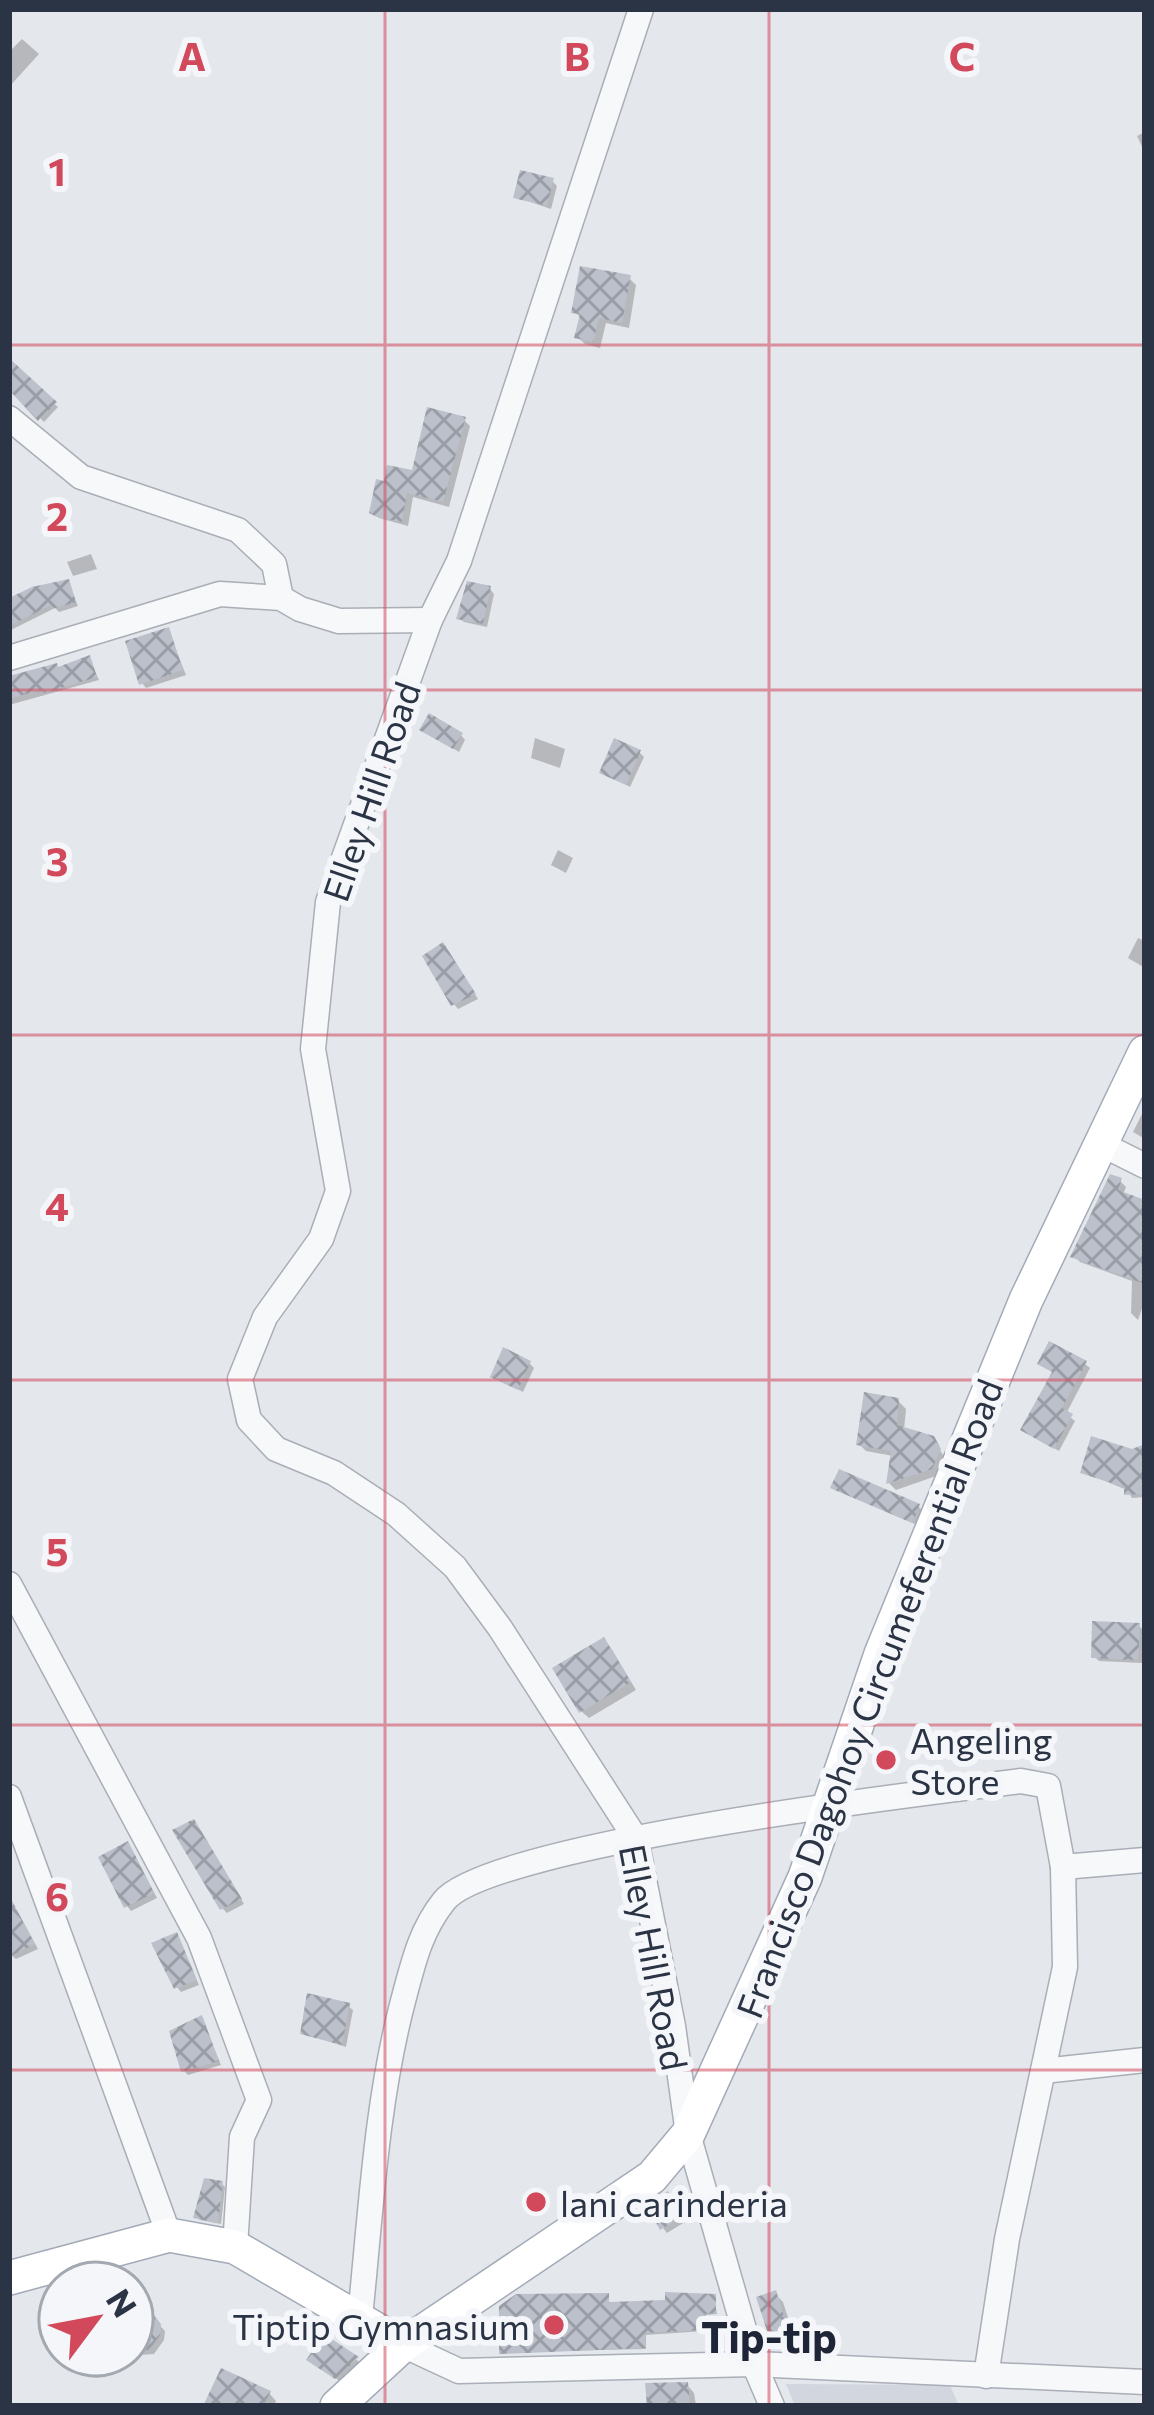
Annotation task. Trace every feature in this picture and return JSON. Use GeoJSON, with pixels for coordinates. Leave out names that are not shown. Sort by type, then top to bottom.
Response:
{"type":"FeatureCollection","features":[{"type":"Feature","properties":{"kind":"main road","name":"Francisco Dagohoy Circumeferential Road"},"geometry":{"type":"LineString","coordinates":[[337,2406],[403,2344],[652,2177],[688,2134],[796,1897],[881,1654],[1026,1300],[1145,1052]]}},
{"type":"Feature","properties":{"kind":"main road"},"geometry":{"type":"LineString","coordinates":[[9,2278],[170,2236],[235,2247],[403,2344]]}},
{"type":"Feature","properties":{"kind":"street","name":"Elley Hill Road"},"geometry":{"type":"LineString","coordinates":[[640,9],[459,560],[430,620],[328,902],[313,1049],[338,1191],[321,1239],[266,1317],[239,1379],[249,1420],[276,1449],[334,1473],[396,1514],[455,1568],[500,1628],[636,1839],[673,2026],[688,2134],[754,2365],[772,2406]]}},
{"type":"Feature","properties":{"kind":"street"},"geometry":{"type":"LineString","coordinates":[[9,418],[80,477],[238,530],[274,564],[281,598]]}},
{"type":"Feature","properties":{"kind":"street"},"geometry":{"type":"LineString","coordinates":[[9,658],[220,594],[281,598],[339,621],[430,620]]}},
{"type":"Feature","properties":{"kind":"street"},"geometry":{"type":"LineString","coordinates":[[1101,1144],[1145,1166]]}},
{"type":"Feature","properties":{"kind":"street"},"geometry":{"type":"LineString","coordinates":[[9,1584],[199,1938],[259,2099],[242,2137],[235,2247]]}},
{"type":"Feature","properties":{"kind":"street"},"geometry":{"type":"LineString","coordinates":[[360,2317],[386,2069],[420,1936],[447,1896],[499,1872],[636,1839],[832,1804],[1021,1781],[1048,1786],[1063,1867],[1065,1967],[1007,2239],[986,2376]]}},
{"type":"Feature","properties":{"kind":"street"},"geometry":{"type":"LineString","coordinates":[[9,1796],[170,2236]]}},
{"type":"Feature","properties":{"kind":"street"},"geometry":{"type":"LineString","coordinates":[[1063,1867],[1145,1860]]}},
{"type":"Feature","properties":{"kind":"street"},"geometry":{"type":"LineString","coordinates":[[1043,2071],[1145,2060]]}},
{"type":"Feature","properties":{"kind":"street"},"geometry":{"type":"LineString","coordinates":[[403,2344],[459,2371],[754,2365],[1145,2382]]}},
{"type":"Feature","properties":{"kind":"shaded area"},"geometry":{"type":"Polygon","coordinates":[[[786,2384],[950,2385],[959,2406],[795,2406],[786,2384]]]}},
{"type":"Feature","properties":{"kind":"building"},"geometry":{"type":"Polygon","coordinates":[[[520,170],[554,178],[547,206],[513,198],[520,170]]]}},
{"type":"Feature","properties":{"kind":"building"},"geometry":{"type":"Polygon","coordinates":[[[580,266],[631,275],[622,323],[599,318],[593,342],[574,338],[580,314],[571,313],[580,266]]]}},
{"type":"Feature","properties":{"kind":"building"},"geometry":{"type":"Polygon","coordinates":[[[9,358],[57,402],[38,421],[9,390],[9,358]]]}},
{"type":"Feature","properties":{"kind":"building"},"geometry":{"type":"Polygon","coordinates":[[[427,407],[466,417],[443,502],[407,493],[402,522],[369,513],[376,479],[384,481],[387,465],[412,470],[427,407]]]}},
{"type":"Feature","properties":{"kind":"building"},"geometry":{"type":"Polygon","coordinates":[[[69,579],[76,602],[52,609],[51,605],[9,626],[9,598],[69,579]]]}},
{"type":"Feature","properties":{"kind":"building"},"geometry":{"type":"Polygon","coordinates":[[[467,581],[491,586],[483,624],[456,619],[467,581]]]}},
{"type":"Feature","properties":{"kind":"building"},"geometry":{"type":"Polygon","coordinates":[[[169,627],[183,670],[139,685],[125,641],[169,627]]]}},
{"type":"Feature","properties":{"kind":"building"},"geometry":{"type":"Polygon","coordinates":[[[90,655],[97,677],[9,699],[9,676],[90,655]]]}},
{"type":"Feature","properties":{"kind":"building"},"geometry":{"type":"Polygon","coordinates":[[[429,713],[463,733],[453,749],[419,730],[429,713]]]}},
{"type":"Feature","properties":{"kind":"building"},"geometry":{"type":"Polygon","coordinates":[[[614,738],[641,750],[626,785],[599,773],[614,738]]]}},
{"type":"Feature","properties":{"kind":"building"},"geometry":{"type":"Polygon","coordinates":[[[443,942],[476,994],[451,1006],[422,956],[443,942]]]}},
{"type":"Feature","properties":{"kind":"building"},"geometry":{"type":"Polygon","coordinates":[[[1110,1174],[1122,1178],[1118,1190],[1145,1200],[1145,1284],[1070,1257],[1110,1174]]]}},
{"type":"Feature","properties":{"kind":"building"},"geometry":{"type":"Polygon","coordinates":[[[1049,1341],[1087,1361],[1062,1408],[1073,1414],[1054,1449],[1020,1430],[1052,1372],[1037,1364],[1049,1341]]]}},
{"type":"Feature","properties":{"kind":"building"},"geometry":{"type":"Polygon","coordinates":[[[503,1347],[531,1361],[518,1390],[490,1377],[503,1347]]]}},
{"type":"Feature","properties":{"kind":"building"},"geometry":{"type":"Polygon","coordinates":[[[864,1392],[899,1398],[897,1425],[934,1436],[941,1449],[932,1469],[886,1484],[891,1451],[856,1445],[864,1392]]]}},
{"type":"Feature","properties":{"kind":"building"},"geometry":{"type":"Polygon","coordinates":[[[1091,1436],[1132,1449],[1145,1444],[1145,1494],[1124,1495],[1124,1487],[1080,1473],[1091,1436]]]}},
{"type":"Feature","properties":{"kind":"building"},"geometry":{"type":"Polygon","coordinates":[[[839,1469],[920,1504],[912,1523],[830,1488],[839,1469]]]}},
{"type":"Feature","properties":{"kind":"building"},"geometry":{"type":"Polygon","coordinates":[[[1092,1621],[1140,1623],[1138,1660],[1091,1658],[1092,1621]]]}},
{"type":"Feature","properties":{"kind":"building"},"geometry":{"type":"Polygon","coordinates":[[[604,1637],[631,1682],[579,1713],[552,1668],[604,1637]]]}},
{"type":"Feature","properties":{"kind":"building"},"geometry":{"type":"Polygon","coordinates":[[[194,1819],[242,1899],[220,1910],[172,1830],[194,1819]]]}},
{"type":"Feature","properties":{"kind":"building"},"geometry":{"type":"Polygon","coordinates":[[[128,1841],[154,1893],[124,1908],[98,1857],[128,1841]]]}},
{"type":"Feature","properties":{"kind":"building"},"geometry":{"type":"Polygon","coordinates":[[[9,1895],[35,1944],[9,1957],[9,1895]]]}},
{"type":"Feature","properties":{"kind":"building"},"geometry":{"type":"Polygon","coordinates":[[[177,1932],[197,1980],[174,1989],[151,1943],[177,1932]]]}},
{"type":"Feature","properties":{"kind":"building"},"geometry":{"type":"Polygon","coordinates":[[[307,1993],[350,2003],[342,2045],[300,2034],[307,1993]]]}},
{"type":"Feature","properties":{"kind":"building"},"geometry":{"type":"Polygon","coordinates":[[[202,2015],[219,2061],[181,2072],[169,2031],[202,2015]]]}},
{"type":"Feature","properties":{"kind":"building"},"geometry":{"type":"Polygon","coordinates":[[[204,2178],[223,2181],[218,2223],[193,2218],[204,2178]]]}},
{"type":"Feature","properties":{"kind":"building"},"geometry":{"type":"Polygon","coordinates":[[[668,2191],[683,2216],[660,2230],[647,2206],[668,2191]]]}},
{"type":"Feature","properties":{"kind":"building"},"geometry":{"type":"Polygon","coordinates":[[[776,2290],[784,2317],[824,2340],[818,2350],[785,2349],[770,2340],[756,2297],[776,2290]]]}},
{"type":"Feature","properties":{"kind":"building","name":"Tiptip Gymnasium"},"geometry":{"type":"Polygon","coordinates":[[[665,2292],[716,2294],[716,2313],[705,2314],[704,2330],[645,2333],[646,2348],[499,2354],[499,2306],[516,2294],[609,2293],[609,2302],[665,2300],[665,2292]]]}},
{"type":"Feature","properties":{"kind":"building"},"geometry":{"type":"Polygon","coordinates":[[[324,2334],[359,2357],[335,2379],[306,2360],[324,2334]]]}},
{"type":"Feature","properties":{"kind":"building"},"geometry":{"type":"Polygon","coordinates":[[[221,2368],[271,2391],[263,2406],[203,2406],[221,2368]]]}},
{"type":"Feature","properties":{"kind":"building"},"geometry":{"type":"Polygon","coordinates":[[[688,2382],[690,2406],[647,2406],[645,2383],[688,2382]]]}},
{"type":"Feature","properties":{"kind":"place","name":"Angeling Store"},"geometry":{"type":"Point","coordinates":[886,1760]}},
{"type":"Feature","properties":{"kind":"place","name":"lani carinderia"},"geometry":{"type":"Point","coordinates":[536,2202]}},
{"type":"Feature","properties":{"kind":"place","name":"Tiptip Gymnasium"},"geometry":{"type":"Point","coordinates":[554,2325]}},
{"type":"Feature","properties":{"kind":"district","name":"Tip-tip"},"geometry":{"type":"Point","coordinates":[769,2336]}}]}
